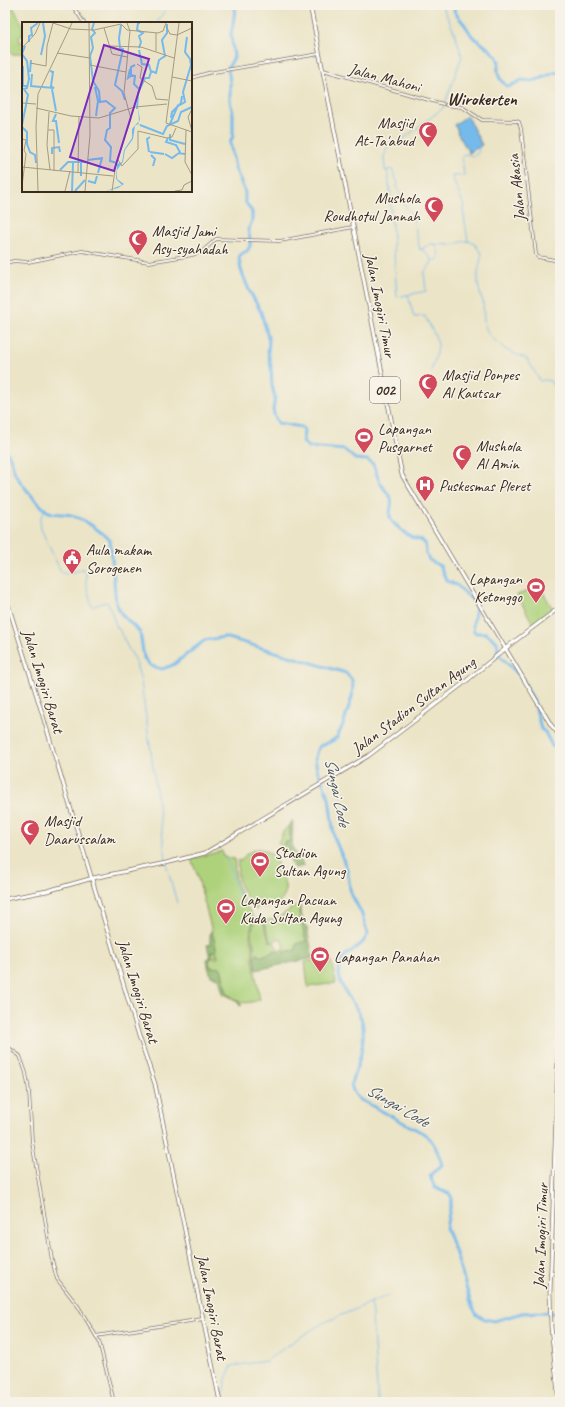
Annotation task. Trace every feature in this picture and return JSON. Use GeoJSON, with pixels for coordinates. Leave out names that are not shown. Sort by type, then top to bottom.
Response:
{"type":"FeatureCollection","features":[{"type":"Feature","properties":{"kind":"main road","name":"Jalan Imogiri Timur"},"geometry":{"type":"LineString","coordinates":[[310,5],[402,473],[551,725],[560,736]]}},
{"type":"Feature","properties":{"kind":"main road","name":"Jalan Imogiri Barat"},"geometry":{"type":"LineString","coordinates":[[5,595],[93,878],[139,1036],[155,1084],[220,1402]]}},
{"type":"Feature","properties":{"kind":"main road","name":"Jalan Stadion Sultan Agung"},"geometry":{"type":"LineString","coordinates":[[5,899],[205,853],[368,756],[506,648],[560,608]]}},
{"type":"Feature","properties":{"kind":"main road","name":"Jalan Imogiri Timur"},"geometry":{"type":"LineString","coordinates":[[559,1402],[550,1312],[550,1273],[560,999]]}},
{"type":"Feature","properties":{"kind":"street"},"geometry":{"type":"LineString","coordinates":[[72,5],[83,22]]}},
{"type":"Feature","properties":{"kind":"street"},"geometry":{"type":"LineString","coordinates":[[192,78],[226,70],[319,54]]}},
{"type":"Feature","properties":{"kind":"street","name":"Jalan Mahoni"},"geometry":{"type":"LineString","coordinates":[[322,70],[462,108],[482,120],[517,121]]}},
{"type":"Feature","properties":{"kind":"street","name":"Jalan Akasia"},"geometry":{"type":"LineString","coordinates":[[517,121],[520,123],[521,129],[536,255],[538,257],[560,261]]}},
{"type":"Feature","properties":{"kind":"street"},"geometry":{"type":"LineString","coordinates":[[5,263],[28,262],[82,250],[149,262],[192,256],[203,251],[216,240],[280,242],[353,227]]}},
{"type":"Feature","properties":{"kind":"street"},"geometry":{"type":"LineString","coordinates":[[5,1045],[20,1056],[26,1075],[31,1113],[32,1142],[52,1260],[56,1274],[96,1336],[100,1346],[114,1402]]}},
{"type":"Feature","properties":{"kind":"street"},"geometry":{"type":"LineString","coordinates":[[550,1273],[560,1274]]}},
{"type":"Feature","properties":{"kind":"street"},"geometry":{"type":"LineString","coordinates":[[96,1336],[203,1319]]}},
{"type":"Feature","properties":{"kind":"green space"},"geometry":{"type":"Polygon","coordinates":[[[5,5],[12,5],[22,23],[22,36],[19,37],[22,53],[12,55],[5,36],[5,5]]]}},
{"type":"Feature","properties":{"kind":"green space","name":"Lapangan Ketonggo"},"geometry":{"type":"Polygon","coordinates":[[[534,589],[543,592],[553,609],[533,624],[517,595],[534,589]]]}},
{"type":"Feature","properties":{"kind":"green space"},"geometry":{"type":"Polygon","coordinates":[[[293,820],[290,826],[290,841],[284,842],[289,849],[289,857],[278,843],[283,832],[293,820]]]}},
{"type":"Feature","properties":{"kind":"green space"},"geometry":{"type":"Polygon","coordinates":[[[293,822],[292,847],[304,866],[295,868],[292,866],[288,847],[283,844],[290,841],[290,826],[293,822]]]}},
{"type":"Feature","properties":{"kind":"green space","name":"Stadion Sultan Agung"},"geometry":{"type":"Polygon","coordinates":[[[257,849],[266,851],[277,862],[284,880],[285,891],[282,900],[278,904],[269,907],[259,906],[256,910],[254,909],[255,906],[246,896],[240,885],[238,860],[241,861],[247,853],[257,849]]]}},
{"type":"Feature","properties":{"kind":"green space","name":"Lapangan Pacuan Kuda Sultan Agung"},"geometry":{"type":"Polygon","coordinates":[[[222,851],[224,857],[235,859],[235,877],[239,891],[254,919],[250,937],[253,946],[253,960],[260,1000],[246,1003],[239,1002],[227,993],[221,968],[210,967],[209,960],[212,958],[218,958],[217,952],[217,956],[211,956],[211,952],[217,951],[197,874],[191,859],[222,851]]]}},
{"type":"Feature","properties":{"kind":"green space"},"geometry":{"type":"Polygon","coordinates":[[[300,906],[299,914],[306,941],[296,950],[279,953],[273,952],[259,957],[258,954],[254,955],[254,945],[251,934],[255,919],[262,920],[270,942],[275,943],[278,951],[284,948],[281,938],[271,942],[263,920],[276,918],[295,907],[300,906]]]}},
{"type":"Feature","properties":{"kind":"green space"},"geometry":{"type":"Polygon","coordinates":[[[300,907],[303,921],[307,928],[313,958],[256,970],[254,955],[258,954],[260,957],[273,952],[273,950],[279,953],[296,950],[296,944],[306,941],[299,914],[300,907]]]}},
{"type":"Feature","properties":{"kind":"green space"},"geometry":{"type":"Polygon","coordinates":[[[210,932],[212,932],[217,951],[211,952],[212,958],[209,960],[210,967],[221,968],[227,993],[242,1005],[240,1006],[235,1000],[223,994],[219,978],[211,976],[207,959],[210,958],[207,945],[210,944],[210,932]]]}},
{"type":"Feature","properties":{"kind":"green space","name":"Lapangan Panahan"},"geometry":{"type":"Polygon","coordinates":[[[331,960],[336,983],[308,987],[305,962],[331,960]]]}},
{"type":"Feature","properties":{"kind":"water"},"geometry":{"type":"Polygon","coordinates":[[[467,116],[482,145],[469,153],[454,125],[467,116]]]}},
{"type":"Feature","properties":{"kind":"waterway"},"geometry":{"type":"LineString","coordinates":[[158,22],[168,5]]}},
{"type":"Feature","properties":{"kind":"waterway"},"geometry":{"type":"LineString","coordinates":[[236,5],[231,35],[234,57],[228,68],[230,101],[233,114],[233,136],[230,143],[235,168],[245,192],[245,201],[252,212],[252,221],[248,230],[250,246],[247,251],[241,254],[239,258],[241,270],[249,290],[261,312],[269,341],[268,352],[271,366],[272,386],[275,397],[273,410],[275,417],[278,423],[302,427],[304,430],[303,442],[308,447],[345,450],[355,459],[367,460],[373,464],[380,483],[391,498],[391,520],[407,535],[425,543],[426,553],[429,560],[440,566],[446,580],[458,586],[473,601],[476,607],[473,624],[474,632],[486,633],[497,642],[497,653],[519,675],[524,683],[534,701],[541,729],[545,732],[552,746],[555,747]]}},
{"type":"Feature","properties":{"kind":"waterway"},"geometry":{"type":"LineString","coordinates":[[442,5],[455,34],[462,56],[443,108],[398,143],[388,145],[384,157],[385,171],[392,169],[398,182],[397,186],[406,208],[412,214],[420,250],[430,244],[451,245],[465,241],[473,242],[482,254],[478,272],[478,284],[483,301],[484,323],[489,335],[506,350],[527,359],[540,381],[550,381],[555,389],[560,389]]}},
{"type":"Feature","properties":{"kind":"waterway"},"geometry":{"type":"LineString","coordinates":[[455,5],[454,10],[456,14],[472,36],[496,56],[499,62],[499,76],[502,82],[508,87],[522,80],[532,81],[560,72]]}},
{"type":"Feature","properties":{"kind":"waterway"},"geometry":{"type":"LineString","coordinates":[[468,241],[463,210],[464,206],[452,176],[464,176],[462,156],[466,154],[473,156],[475,155],[479,150],[479,146]]}},
{"type":"Feature","properties":{"kind":"waterway"},"geometry":{"type":"LineString","coordinates":[[387,171],[389,181],[397,297],[426,291],[424,273],[431,264],[431,261],[439,258],[435,245]]}},
{"type":"Feature","properties":{"kind":"waterway"},"geometry":{"type":"LineString","coordinates":[[422,249],[431,260]]}},
{"type":"Feature","properties":{"kind":"waterway"},"geometry":{"type":"LineString","coordinates":[[408,295],[414,317],[425,316],[437,341],[437,351],[431,371]]}},
{"type":"Feature","properties":{"kind":"waterway","name":"Sungai Code"},"geometry":{"type":"LineString","coordinates":[[5,450],[11,459],[17,477],[43,508],[50,512],[67,514],[84,520],[110,540],[116,603],[122,615],[140,632],[144,658],[151,666],[162,669],[173,665],[205,640],[225,637],[346,673],[352,680],[352,697],[343,725],[337,737],[320,746],[317,750],[315,758],[317,769],[329,798],[334,837],[347,869],[351,894],[361,912],[368,934],[359,946],[345,956],[342,960],[339,971],[342,986],[359,1013],[363,1027],[362,1048],[351,1084],[352,1089],[359,1099],[423,1133],[430,1139],[435,1147],[442,1165],[430,1175],[434,1186],[449,1193],[452,1198],[446,1228],[455,1251],[472,1306],[477,1315],[494,1321],[522,1313],[542,1312],[560,1314]]}},
{"type":"Feature","properties":{"kind":"waterway"},"geometry":{"type":"LineString","coordinates":[[45,508],[40,520],[41,529],[61,572],[65,574],[83,569],[86,571],[86,584],[92,607],[105,602],[108,603],[117,628],[119,629],[135,659],[141,682],[167,867],[177,903]]}},
{"type":"Feature","properties":{"kind":"waterway"},"geometry":{"type":"LineString","coordinates":[[226,858],[237,891],[244,902]]}},
{"type":"Feature","properties":{"kind":"waterway"},"geometry":{"type":"LineString","coordinates":[[224,1402],[225,1384],[232,1366],[266,1361],[323,1323],[389,1295]]}},
{"type":"Feature","properties":{"kind":"waterway"},"geometry":{"type":"LineString","coordinates":[[371,1302],[378,1402]]}},
{"type":"Feature","properties":{"kind":"place","name":"Masjid At-Ta'abud"},"geometry":{"type":"Point","coordinates":[428,148]}},
{"type":"Feature","properties":{"kind":"place","name":"Mushola Roudhotul Jannah"},"geometry":{"type":"Point","coordinates":[434,223]}},
{"type":"Feature","properties":{"kind":"place","name":"Masjid Jami Asy-syahadah"},"geometry":{"type":"Point","coordinates":[138,256]}},
{"type":"Feature","properties":{"kind":"place","name":"Masjid Ponpes Al Kautsar"},"geometry":{"type":"Point","coordinates":[428,400]}},
{"type":"Feature","properties":{"kind":"place","name":"Lapangan Pusgarnet"},"geometry":{"type":"Point","coordinates":[364,454]}},
{"type":"Feature","properties":{"kind":"place","name":"Mushola Al Amin"},"geometry":{"type":"Point","coordinates":[462,471]}},
{"type":"Feature","properties":{"kind":"place","name":"Puskesmas Pleret"},"geometry":{"type":"Point","coordinates":[425,502]}},
{"type":"Feature","properties":{"kind":"place","name":"Aula makam Sorogenen"},"geometry":{"type":"Point","coordinates":[72,575]}},
{"type":"Feature","properties":{"kind":"place","name":"Lapangan Ketonggo"},"geometry":{"type":"Point","coordinates":[536,604]}},
{"type":"Feature","properties":{"kind":"place","name":"Masjid Daarussalam"},"geometry":{"type":"Point","coordinates":[30,846]}},
{"type":"Feature","properties":{"kind":"place","name":"Stadion Sultan Agung"},"geometry":{"type":"Point","coordinates":[260,878]}},
{"type":"Feature","properties":{"kind":"place","name":"Lapangan Pacuan Kuda Sultan Agung"},"geometry":{"type":"Point","coordinates":[226,925]}},
{"type":"Feature","properties":{"kind":"place","name":"Lapangan Panahan"},"geometry":{"type":"Point","coordinates":[320,973]}},
{"type":"Feature","properties":{"kind":"district","name":"Wirokerten"},"geometry":{"type":"Point","coordinates":[482,99]}}]}
